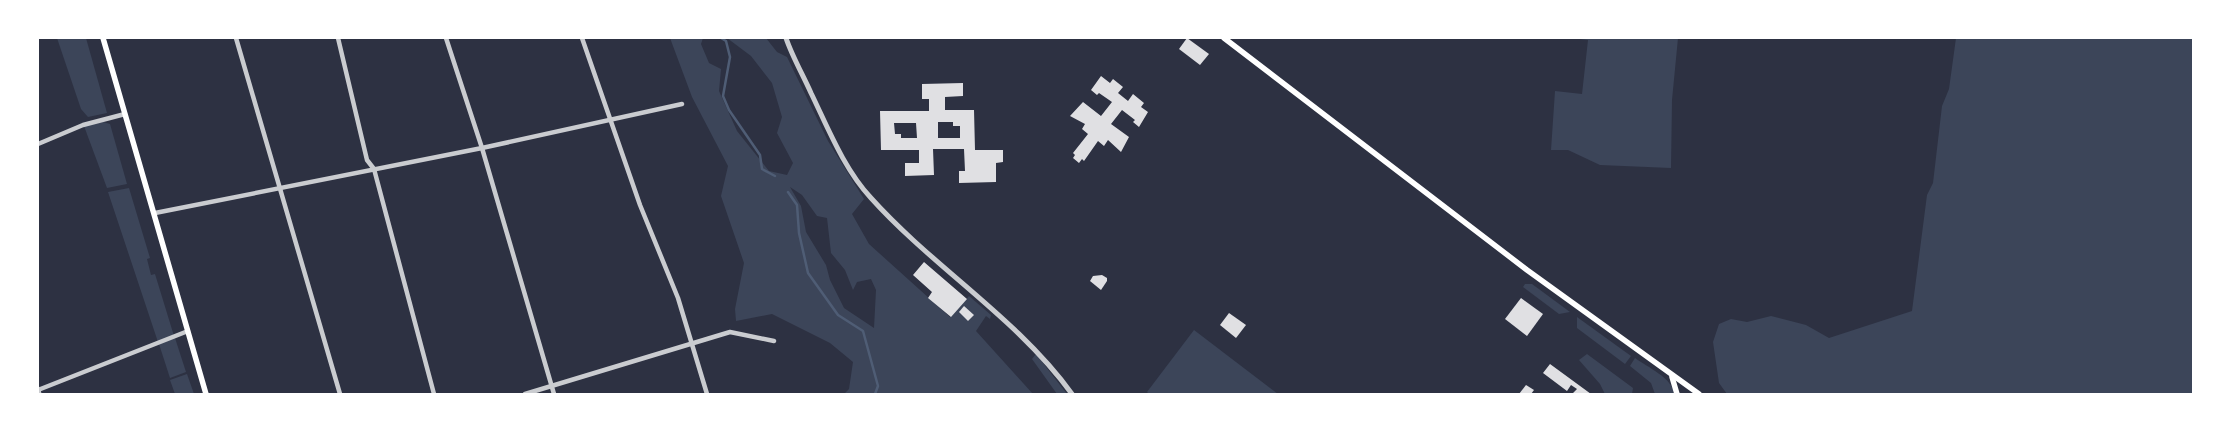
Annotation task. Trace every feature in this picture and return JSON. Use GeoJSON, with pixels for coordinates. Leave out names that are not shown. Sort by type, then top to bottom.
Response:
{"type":"FeatureCollection","features":[{"type":"Feature","properties":{"kind":"main road"},"geometry":{"type":"LineString","coordinates":[[103,38],[206,394]]}},
{"type":"Feature","properties":{"kind":"main road"},"geometry":{"type":"LineString","coordinates":[[1224,38],[1528,270],[1699,394]]}},
{"type":"Feature","properties":{"kind":"main road"},"geometry":{"type":"LineString","coordinates":[[1672,375],[1677,394]]}},
{"type":"Feature","properties":{"kind":"street"},"geometry":{"type":"LineString","coordinates":[[236,38],[340,394]]}},
{"type":"Feature","properties":{"kind":"street"},"geometry":{"type":"LineString","coordinates":[[338,38],[367,160],[374,169],[434,394]]}},
{"type":"Feature","properties":{"kind":"street"},"geometry":{"type":"LineString","coordinates":[[446,38],[482,148],[554,394]]}},
{"type":"Feature","properties":{"kind":"street"},"geometry":{"type":"LineString","coordinates":[[582,38],[640,204],[678,298],[706,394]]}},
{"type":"Feature","properties":{"kind":"street"},"geometry":{"type":"LineString","coordinates":[[786,38],[829,131],[851,171],[866,192],[924,251],[1036,350],[1072,394]]}},
{"type":"Feature","properties":{"kind":"street"},"geometry":{"type":"LineString","coordinates":[[155,213],[482,148],[682,104]]}},
{"type":"Feature","properties":{"kind":"street"},"geometry":{"type":"LineString","coordinates":[[38,144],[83,125],[125,114]]}},
{"type":"Feature","properties":{"kind":"street"},"geometry":{"type":"LineString","coordinates":[[39,394],[38,390],[188,331]]}},
{"type":"Feature","properties":{"kind":"street"},"geometry":{"type":"LineString","coordinates":[[525,394],[730,332],[774,341]]}},
{"type":"Feature","properties":{"kind":"shaded area"},"geometry":{"type":"Polygon","coordinates":[[[57,38],[86,38],[107,113],[88,117],[81,109],[57,38]]]}},
{"type":"Feature","properties":{"kind":"shaded area"},"geometry":{"type":"Polygon","coordinates":[[[670,38],[703,38],[701,44],[709,63],[721,69],[719,91],[737,131],[769,171],[787,175],[793,163],[777,133],[782,117],[772,83],[751,56],[727,38],[766,38],[777,52],[787,57],[828,141],[864,199],[852,214],[869,244],[950,317],[969,296],[991,315],[990,319],[986,316],[976,331],[1033,394],[844,394],[849,389],[853,362],[830,343],[772,314],[736,321],[735,309],[744,263],[721,196],[728,166],[692,97],[670,38]],[[790,187],[801,206],[806,232],[826,265],[830,280],[844,308],[874,328],[876,290],[871,279],[857,282],[853,290],[845,270],[831,253],[827,218],[817,216],[802,195],[790,187]]]}},
{"type":"Feature","properties":{"kind":"shaded area"},"geometry":{"type":"Polygon","coordinates":[[[1572,38],[1678,38],[1672,100],[1671,168],[1600,165],[1568,150],[1551,150],[1555,91],[1582,94],[1588,40],[1572,38]]]}},
{"type":"Feature","properties":{"kind":"shaded area"},"geometry":{"type":"Polygon","coordinates":[[[1956,38],[2193,38],[2193,394],[1727,394],[1719,383],[1713,342],[1719,324],[1731,319],[1747,322],[1771,316],[1806,325],[1829,338],[1912,311],[1927,195],[1933,183],[1942,106],[1949,89],[1956,38]]]}},
{"type":"Feature","properties":{"kind":"shaded area"},"geometry":{"type":"Polygon","coordinates":[[[103,122],[110,124],[127,184],[107,188],[84,126],[103,122]]]}},
{"type":"Feature","properties":{"kind":"shaded area"},"geometry":{"type":"Polygon","coordinates":[[[129,188],[150,258],[147,259],[151,275],[155,274],[174,336],[158,342],[108,192],[129,188]]]}},
{"type":"Feature","properties":{"kind":"shaded area"},"geometry":{"type":"Polygon","coordinates":[[[1525,284],[1532,284],[1570,312],[1559,314],[1523,287],[1525,284]]]}},
{"type":"Feature","properties":{"kind":"shaded area"},"geometry":{"type":"Polygon","coordinates":[[[1577,317],[1631,356],[1625,364],[1577,328],[1577,317]]]}},
{"type":"Feature","properties":{"kind":"shaded area"},"geometry":{"type":"Polygon","coordinates":[[[1194,330],[1278,394],[1149,394],[1147,392],[1194,330]]]}},
{"type":"Feature","properties":{"kind":"shaded area"},"geometry":{"type":"Polygon","coordinates":[[[175,338],[186,372],[170,378],[159,344],[175,338]]]}},
{"type":"Feature","properties":{"kind":"shaded area"},"geometry":{"type":"Polygon","coordinates":[[[1036,354],[1067,394],[1057,394],[1032,359],[1036,354]]]}},
{"type":"Feature","properties":{"kind":"shaded area"},"geometry":{"type":"Polygon","coordinates":[[[1587,354],[1633,388],[1632,394],[1605,394],[1600,384],[1579,360],[1587,354]]]}},
{"type":"Feature","properties":{"kind":"shaded area"},"geometry":{"type":"Polygon","coordinates":[[[1635,358],[1659,373],[1673,388],[1674,394],[1655,394],[1651,383],[1630,366],[1635,358]]]}},
{"type":"Feature","properties":{"kind":"shaded area"},"geometry":{"type":"Polygon","coordinates":[[[187,374],[194,394],[175,394],[170,380],[187,374]]]}},
{"type":"Feature","properties":{"kind":"building"},"geometry":{"type":"Polygon","coordinates":[[[1187,38],[1209,54],[1200,65],[1179,49],[1187,38]]]}},
{"type":"Feature","properties":{"kind":"building"},"geometry":{"type":"Polygon","coordinates":[[[1101,76],[1110,83],[1113,79],[1123,87],[1118,93],[1128,101],[1133,94],[1144,103],[1141,107],[1148,112],[1139,127],[1133,122],[1135,120],[1122,110],[1111,124],[1129,137],[1121,152],[1108,140],[1104,146],[1098,141],[1084,161],[1082,159],[1079,163],[1073,158],[1075,155],[1073,153],[1088,134],[1082,129],[1085,124],[1070,116],[1083,102],[1101,116],[1112,102],[1091,90],[1101,76]]]}},
{"type":"Feature","properties":{"kind":"building"},"geometry":{"type":"Polygon","coordinates":[[[963,83],[963,96],[945,97],[945,110],[974,110],[975,150],[1003,150],[1003,162],[996,163],[996,182],[959,183],[959,171],[965,171],[964,149],[933,149],[934,175],[905,176],[905,163],[919,163],[919,150],[881,150],[880,111],[929,111],[929,99],[922,99],[922,84],[963,83]],[[938,122],[938,138],[960,138],[960,126],[953,126],[953,122],[938,122]],[[894,123],[895,134],[901,134],[901,138],[917,138],[916,123],[894,123]]]}},
{"type":"Feature","properties":{"kind":"building"},"geometry":{"type":"Polygon","coordinates":[[[924,262],[967,299],[951,317],[928,298],[932,292],[913,275],[924,262]]]}},
{"type":"Feature","properties":{"kind":"building"},"geometry":{"type":"Polygon","coordinates":[[[1102,275],[1107,278],[1107,281],[1101,290],[1090,281],[1093,276],[1102,275]]]}},
{"type":"Feature","properties":{"kind":"building"},"geometry":{"type":"Polygon","coordinates":[[[1521,298],[1543,314],[1527,336],[1505,319],[1521,298]]]}},
{"type":"Feature","properties":{"kind":"building"},"geometry":{"type":"Polygon","coordinates":[[[964,306],[974,315],[968,321],[959,312],[964,306]]]}},
{"type":"Feature","properties":{"kind":"building"},"geometry":{"type":"Polygon","coordinates":[[[1229,313],[1246,325],[1236,338],[1220,325],[1229,313]]]}},
{"type":"Feature","properties":{"kind":"building"},"geometry":{"type":"Polygon","coordinates":[[[1550,364],[1591,394],[1572,394],[1577,389],[1571,385],[1567,391],[1543,373],[1550,364]]]}},
{"type":"Feature","properties":{"kind":"building"},"geometry":{"type":"Polygon","coordinates":[[[1526,385],[1534,390],[1531,394],[1519,394],[1526,385]]]}},
{"type":"Feature","properties":{"kind":"waterway"},"geometry":{"type":"LineString","coordinates":[[721,38],[726,41],[730,57],[723,96],[729,110],[760,155],[762,169],[775,176]]}},
{"type":"Feature","properties":{"kind":"waterway"},"geometry":{"type":"LineString","coordinates":[[788,192],[797,205],[799,233],[808,273],[838,315],[863,331],[878,386],[875,394]]}}]}
